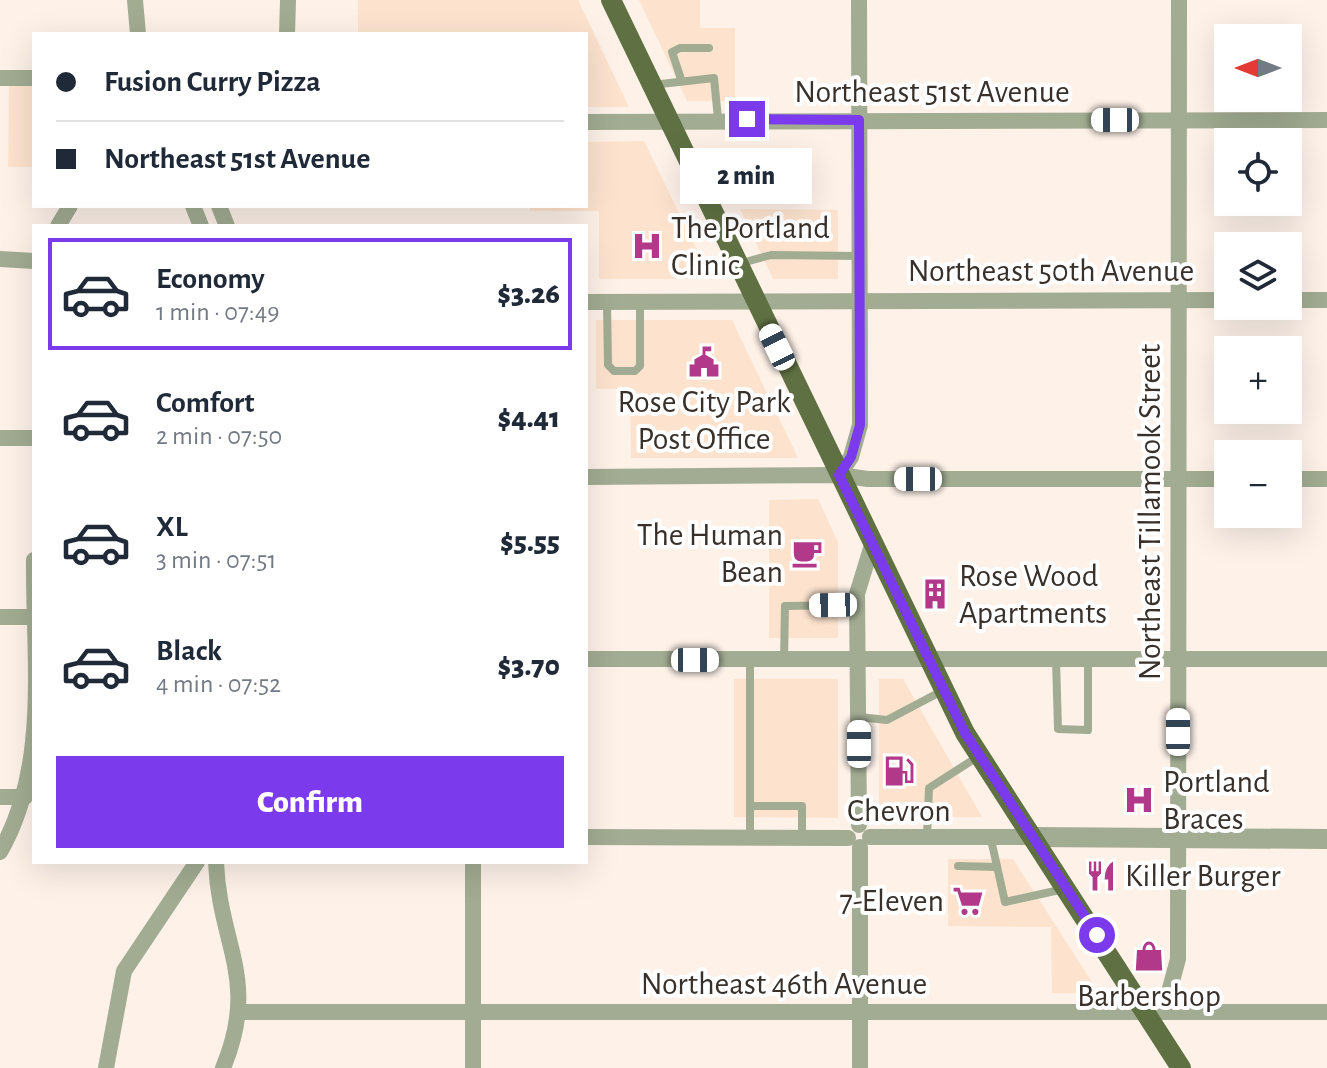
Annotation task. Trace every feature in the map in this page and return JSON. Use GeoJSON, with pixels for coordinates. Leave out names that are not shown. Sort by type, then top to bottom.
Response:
{"type":"FeatureCollection","features":[{"type":"Feature","properties":{"kind":"main road"},"geometry":{"type":"LineString","coordinates":[[611,0],[942,691],[979,756],[1181,1068]]}},
{"type":"Feature","properties":{"kind":"street"},"geometry":{"type":"LineString","coordinates":[[135,0],[138,32]]}},
{"type":"Feature","properties":{"kind":"street"},"geometry":{"type":"LineString","coordinates":[[287,32],[288,0]]}},
{"type":"Feature","properties":{"kind":"street"},"geometry":{"type":"LineString","coordinates":[[839,475],[851,457],[860,425],[859,0]]}},
{"type":"Feature","properties":{"kind":"street","name":"Northeast Tillamook Street"},"geometry":{"type":"LineString","coordinates":[[1146,1013],[1169,992],[1175,976],[1178,840],[1179,0]]}},
{"type":"Feature","properties":{"kind":"street"},"geometry":{"type":"LineString","coordinates":[[0,78],[32,78]]}},
{"type":"Feature","properties":{"kind":"street","name":"Northeast 51st Avenue"},"geometry":{"type":"LineString","coordinates":[[588,122],[718,119],[1327,120]]}},
{"type":"Feature","properties":{"kind":"street"},"geometry":{"type":"LineString","coordinates":[[0,259],[32,261]]}},
{"type":"Feature","properties":{"kind":"street","name":"Northeast 50th Avenue"},"geometry":{"type":"LineString","coordinates":[[588,302],[1214,300]]}},
{"type":"Feature","properties":{"kind":"street"},"geometry":{"type":"LineString","coordinates":[[1302,300],[1327,300]]}},
{"type":"Feature","properties":{"kind":"street"},"geometry":{"type":"LineString","coordinates":[[0,438],[32,438]]}},
{"type":"Feature","properties":{"kind":"street"},"geometry":{"type":"LineString","coordinates":[[588,477],[839,475],[868,479],[1214,479]]}},
{"type":"Feature","properties":{"kind":"street"},"geometry":{"type":"LineString","coordinates":[[1302,479],[1327,479]]}},
{"type":"Feature","properties":{"kind":"street"},"geometry":{"type":"LineString","coordinates":[[860,1068],[857,605],[859,580],[872,545]]}},
{"type":"Feature","properties":{"kind":"street"},"geometry":{"type":"LineString","coordinates":[[0,617],[32,617]]}},
{"type":"Feature","properties":{"kind":"street"},"geometry":{"type":"LineString","coordinates":[[588,659],[859,662],[1327,659]]}},
{"type":"Feature","properties":{"kind":"street"},"geometry":{"type":"LineString","coordinates":[[0,852],[25,797],[32,757]]}},
{"type":"Feature","properties":{"kind":"street"},"geometry":{"type":"LineString","coordinates":[[0,797],[25,797]]}},
{"type":"Feature","properties":{"kind":"street"},"geometry":{"type":"LineString","coordinates":[[588,837],[990,835],[1178,840],[1327,839]]}},
{"type":"Feature","properties":{"kind":"street"},"geometry":{"type":"LineString","coordinates":[[106,1068],[124,971],[196,864]]}},
{"type":"Feature","properties":{"kind":"street"},"geometry":{"type":"LineString","coordinates":[[216,864],[237,971],[240,1012],[236,1037],[223,1068]]}},
{"type":"Feature","properties":{"kind":"street"},"geometry":{"type":"LineString","coordinates":[[473,864],[473,1068]]}},
{"type":"Feature","properties":{"kind":"street","name":"Northeast 46th Avenue"},"geometry":{"type":"LineString","coordinates":[[240,1012],[1327,1012]]}},
{"type":"Feature","properties":{"kind":"lane"},"geometry":{"type":"LineString","coordinates":[[681,79],[672,52],[680,48],[709,48]]}},
{"type":"Feature","properties":{"kind":"lane"},"geometry":{"type":"LineString","coordinates":[[652,85],[681,79],[714,78],[718,119]]}},
{"type":"Feature","properties":{"kind":"lane"},"geometry":{"type":"LineString","coordinates":[[737,264],[771,255],[860,256]]}},
{"type":"Feature","properties":{"kind":"lane"},"geometry":{"type":"LineString","coordinates":[[607,302],[610,369],[635,371],[640,366],[640,302]]}},
{"type":"Feature","properties":{"kind":"lane"},"geometry":{"type":"LineString","coordinates":[[784,661],[785,606],[857,605]]}},
{"type":"Feature","properties":{"kind":"lane"},"geometry":{"type":"LineString","coordinates":[[1056,660],[1058,729],[1069,731],[1088,730],[1088,660]]}},
{"type":"Feature","properties":{"kind":"lane"},"geometry":{"type":"LineString","coordinates":[[750,661],[750,837]]}},
{"type":"Feature","properties":{"kind":"lane"},"geometry":{"type":"LineString","coordinates":[[859,717],[887,720],[942,691]]}},
{"type":"Feature","properties":{"kind":"lane"},"geometry":{"type":"LineString","coordinates":[[927,836],[929,788],[979,756]]}},
{"type":"Feature","properties":{"kind":"lane"},"geometry":{"type":"LineString","coordinates":[[750,806],[802,806],[802,837]]}},
{"type":"Feature","properties":{"kind":"lane"},"geometry":{"type":"LineString","coordinates":[[990,835],[1005,902],[1065,889]]}},
{"type":"Feature","properties":{"kind":"lane"},"geometry":{"type":"LineString","coordinates":[[958,866],[997,867]]}},
{"type":"Feature","properties":{"kind":"shaded area"},"geometry":{"type":"Polygon","coordinates":[[[358,0],[578,0],[629,107],[588,107],[588,32],[358,32],[358,0]]]}},
{"type":"Feature","properties":{"kind":"shaded area"},"geometry":{"type":"Polygon","coordinates":[[[639,0],[700,0],[700,28],[735,28],[735,101],[687,101],[639,0]]]}},
{"type":"Feature","properties":{"kind":"shaded area"},"geometry":{"type":"Polygon","coordinates":[[[9,84],[32,84],[32,167],[8,167],[9,84]]]}},
{"type":"Feature","properties":{"kind":"shaded area"},"geometry":{"type":"Polygon","coordinates":[[[644,141],[711,279],[599,279],[599,211],[530,211],[530,208],[588,208],[588,142],[644,141]]]}},
{"type":"Feature","properties":{"kind":"shaded area"},"geometry":{"type":"Polygon","coordinates":[[[740,209],[838,210],[838,279],[773,279],[740,209]]]}},
{"type":"Feature","properties":{"kind":"shaded area"},"geometry":{"type":"Polygon","coordinates":[[[596,320],[732,320],[798,458],[631,458],[630,389],[596,389],[596,320]]]}},
{"type":"Feature","properties":{"kind":"shaded area"},"geometry":{"type":"Polygon","coordinates":[[[818,499],[838,542],[838,638],[769,638],[769,500],[818,499]]]}},
{"type":"Feature","properties":{"kind":"shaded area"},"geometry":{"type":"Polygon","coordinates":[[[734,679],[838,679],[838,818],[734,817],[734,679]]]}},
{"type":"Feature","properties":{"kind":"shaded area"},"geometry":{"type":"Polygon","coordinates":[[[879,679],[903,679],[982,817],[879,817],[879,679]]]}},
{"type":"Feature","properties":{"kind":"shaded area"},"geometry":{"type":"Polygon","coordinates":[[[948,859],[1013,859],[1099,993],[1052,993],[1051,927],[948,926],[948,859]]]}},
{"type":"Feature","properties":{"kind":"place","name":"The Portland Clinic"},"geometry":{"type":"Point","coordinates":[647,246]}},
{"type":"Feature","properties":{"kind":"place","name":"Rose City Park Post Office"},"geometry":{"type":"Point","coordinates":[704,362]}},
{"type":"Feature","properties":{"kind":"place","name":"The Human Bean"},"geometry":{"type":"Point","coordinates":[807,553]}},
{"type":"Feature","properties":{"kind":"place","name":"Rose Wood Apartments"},"geometry":{"type":"Point","coordinates":[935,594]}},
{"type":"Feature","properties":{"kind":"place","name":"Chevron"},"geometry":{"type":"Point","coordinates":[899,771]}},
{"type":"Feature","properties":{"kind":"place","name":"Portland Braces"},"geometry":{"type":"Point","coordinates":[1139,800]}},
{"type":"Feature","properties":{"kind":"place","name":"Killer Burger"},"geometry":{"type":"Point","coordinates":[1101,876]}},
{"type":"Feature","properties":{"kind":"place","name":"7-Eleven"},"geometry":{"type":"Point","coordinates":[968,901]}},
{"type":"Feature","properties":{"kind":"place","name":"Barbershop"},"geometry":{"type":"Point","coordinates":[1149,956]}},
{"type":"Feature","properties":{"kind":"route"},"geometry":{"type":"LineString","coordinates":[[747,119],[859,120],[860,425],[851,457],[839,475],[965,733],[1097,935]]}}]}
